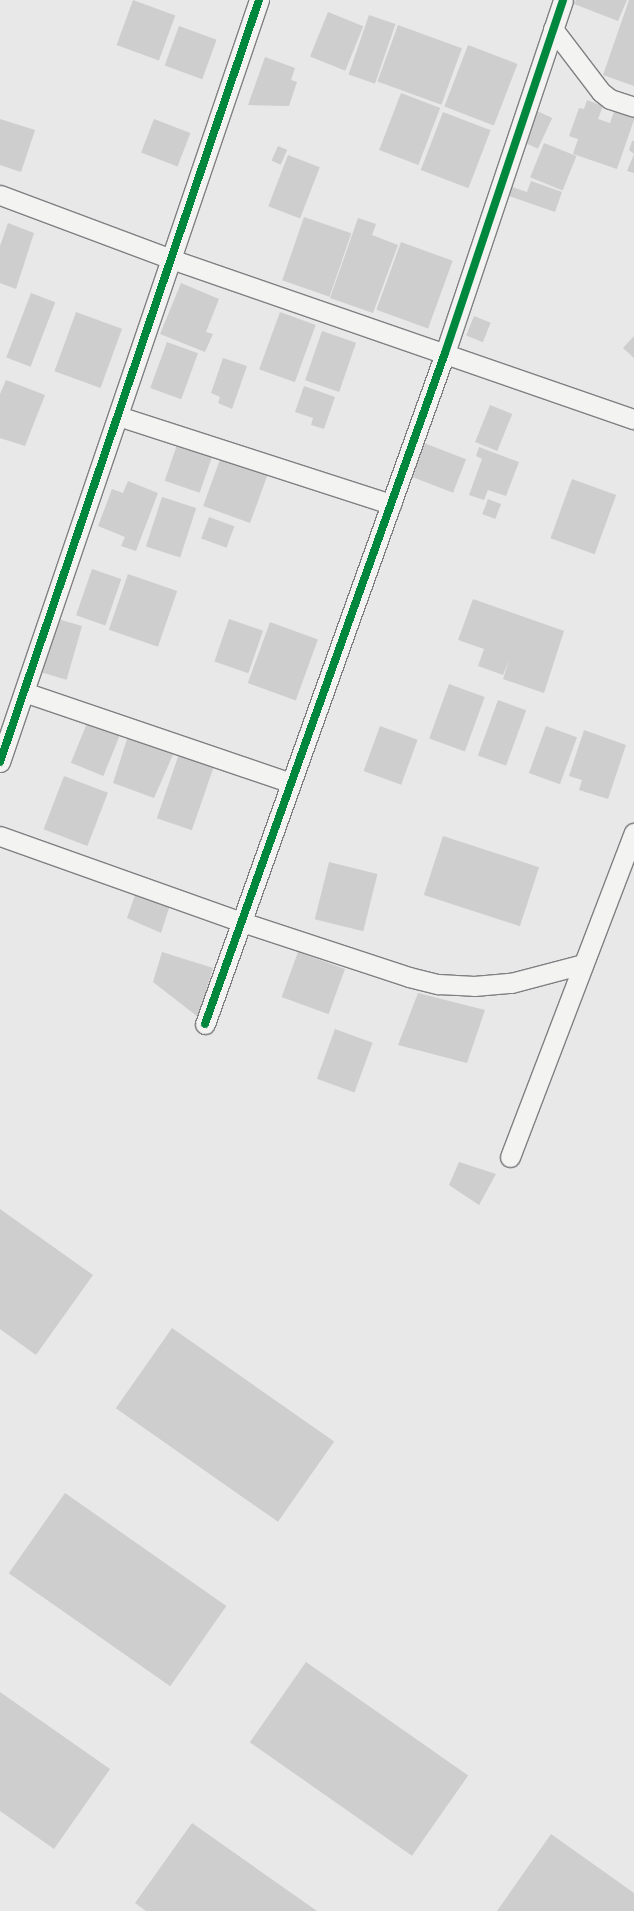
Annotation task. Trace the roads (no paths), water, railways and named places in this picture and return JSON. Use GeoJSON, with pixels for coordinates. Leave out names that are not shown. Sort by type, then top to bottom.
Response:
{"type":"FeatureCollection","features":[{"type":"Feature","properties":{"kind":"street"},"geometry":{"type":"LineString","coordinates":[[0,762],[258,0]]}},
{"type":"Feature","properties":{"kind":"street"},"geometry":{"type":"LineString","coordinates":[[205,1024],[445,353],[563,0]]}},
{"type":"Feature","properties":{"kind":"street"},"geometry":{"type":"LineString","coordinates":[[553,29],[601,92],[610,99],[634,107]]}},
{"type":"Feature","properties":{"kind":"street"},"geometry":{"type":"LineString","coordinates":[[0,195],[171,258],[634,419]]}},
{"type":"Feature","properties":{"kind":"street"},"geometry":{"type":"LineString","coordinates":[[118,416],[391,504]]}},
{"type":"Feature","properties":{"kind":"street"},"geometry":{"type":"LineString","coordinates":[[24,692],[291,783]]}},
{"type":"Feature","properties":{"kind":"street"},"geometry":{"type":"LineString","coordinates":[[510,1157],[634,833]]}},
{"type":"Feature","properties":{"kind":"street"},"geometry":{"type":"LineString","coordinates":[[0,836],[242,922],[409,977],[438,984],[474,986],[511,983],[583,964]]}}]}
